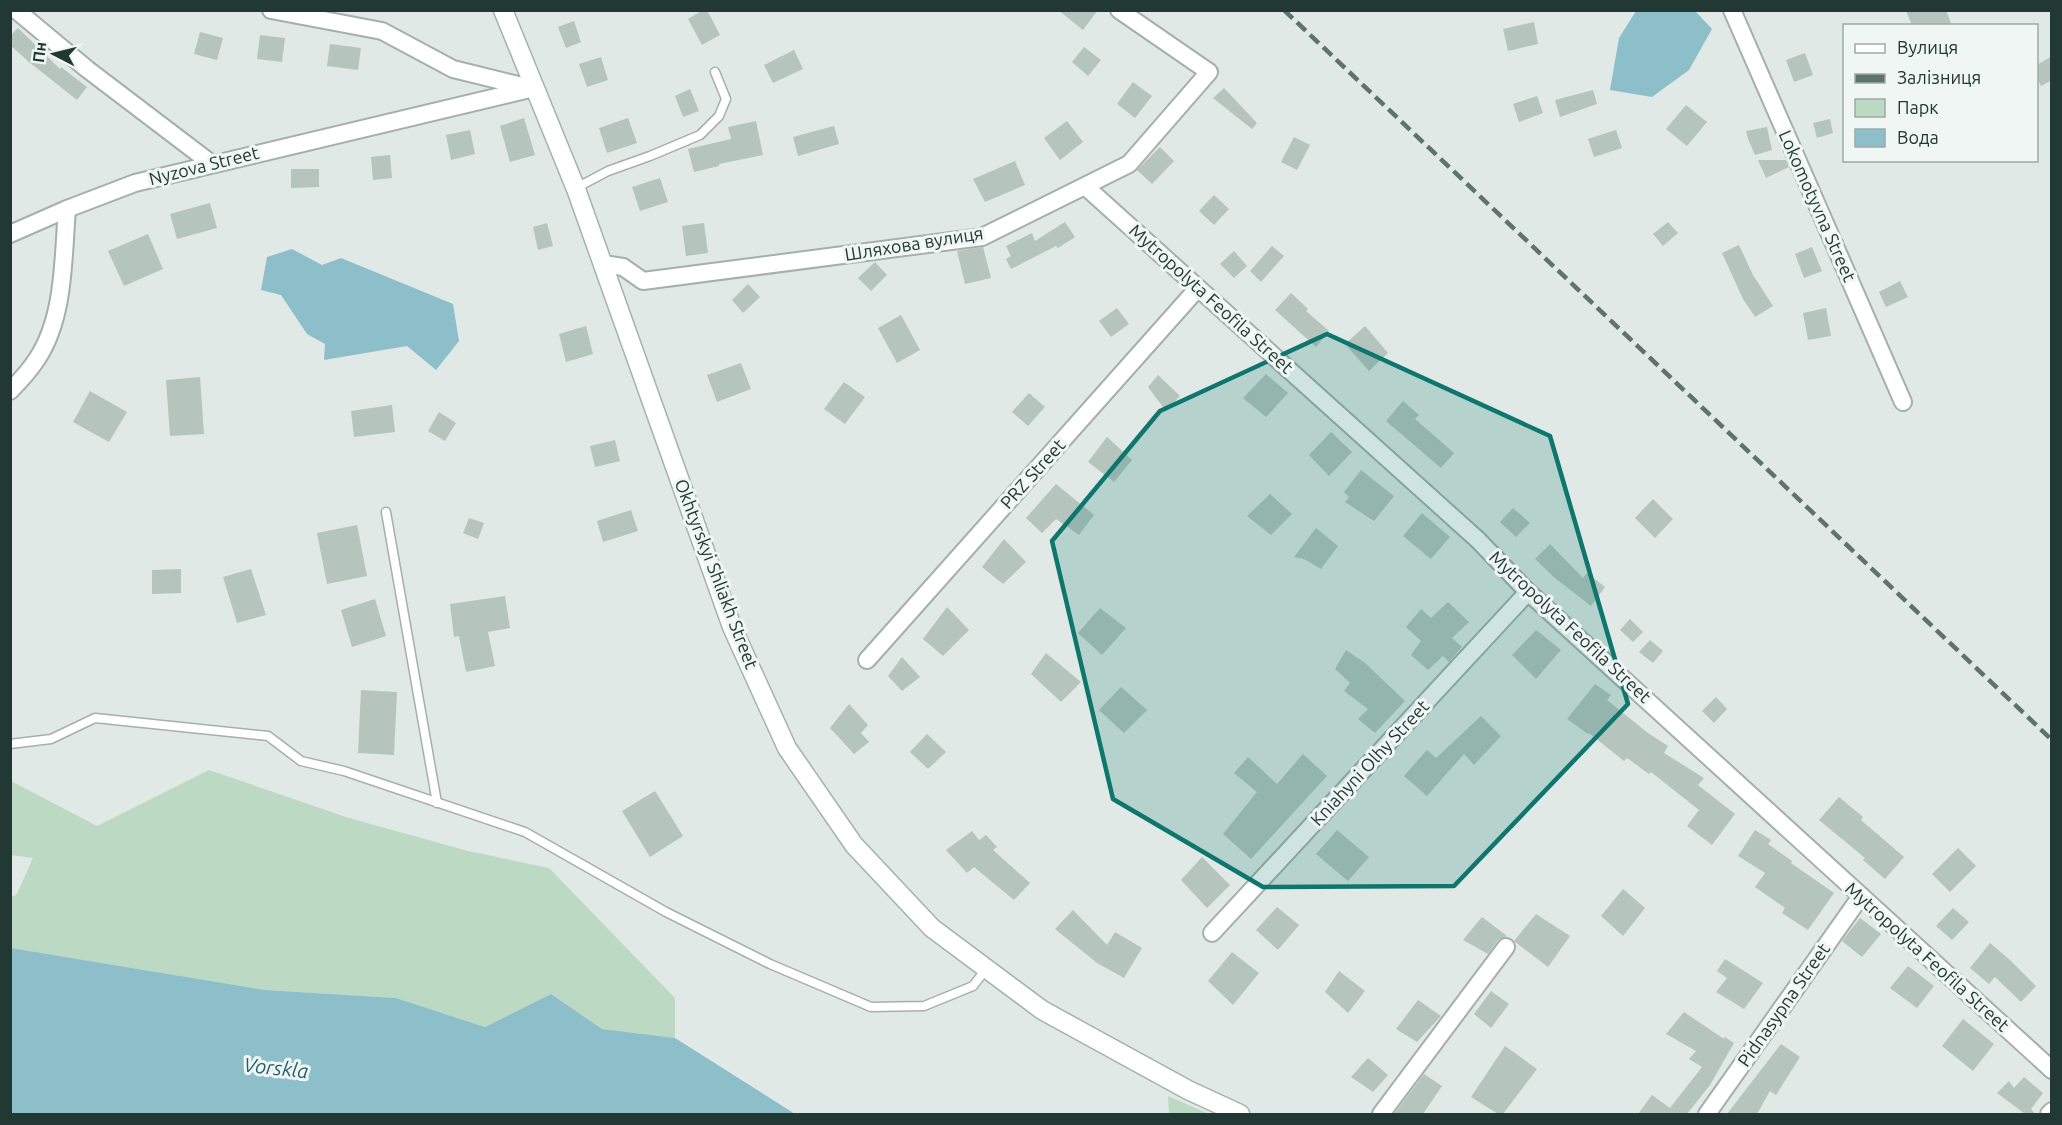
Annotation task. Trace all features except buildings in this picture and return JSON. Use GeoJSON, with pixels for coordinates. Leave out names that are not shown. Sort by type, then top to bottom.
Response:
{"type":"FeatureCollection","features":[{"type":"Feature","properties":{"kind":"main road","name":"Okhtyrskyi Shliakh Street"},"geometry":{"type":"LineString","coordinates":[[504,10],[576,189],[732,627],[787,748],[854,845],[932,928],[1042,1010],[1188,1090],[1240,1114]]}},
{"type":"Feature","properties":{"kind":"street"},"geometry":{"type":"LineString","coordinates":[[16,10],[87,69],[212,164]]}},
{"type":"Feature","properties":{"kind":"street"},"geometry":{"type":"LineString","coordinates":[[271,10],[382,31],[453,69],[534,88]]}},
{"type":"Feature","properties":{"kind":"street","name":"Шляхова вулиця"},"geometry":{"type":"LineString","coordinates":[[603,264],[623,267],[643,281],[982,237],[1086,186],[1129,164],[1209,72],[1119,10]]}},
{"type":"Feature","properties":{"kind":"street","name":"Lokomotyvna Street"},"geometry":{"type":"LineString","coordinates":[[1732,10],[1903,402]]}},
{"type":"Feature","properties":{"kind":"street","name":"Nyzova Street"},"geometry":{"type":"LineString","coordinates":[[10,234],[135,183],[534,88]]}},
{"type":"Feature","properties":{"kind":"street","name":"Mytropolyta Feofila Street"},"geometry":{"type":"LineString","coordinates":[[1086,186],[1478,540],[1528,592],[2052,1070]]}},
{"type":"Feature","properties":{"kind":"street"},"geometry":{"type":"LineString","coordinates":[[10,392],[38,358],[54,322],[61,280],[67,209]]}},
{"type":"Feature","properties":{"kind":"street","name":"PRZ Street"},"geometry":{"type":"LineString","coordinates":[[867,660],[1198,288]]}},
{"type":"Feature","properties":{"kind":"street","name":"Kniahyni Olhy Street"},"geometry":{"type":"LineString","coordinates":[[1212,933],[1528,592]]}},
{"type":"Feature","properties":{"kind":"street","name":"Pidnasypna Street"},"geometry":{"type":"LineString","coordinates":[[1707,1114],[1861,896]]}},
{"type":"Feature","properties":{"kind":"street"},"geometry":{"type":"LineString","coordinates":[[1381,1114],[1506,947]]}},
{"type":"Feature","properties":{"kind":"street"},"geometry":{"type":"LineString","coordinates":[[2049,1114],[2052,1111]]}},
{"type":"Feature","properties":{"kind":"lane"},"geometry":{"type":"LineString","coordinates":[[576,189],[608,171],[700,135],[719,116],[726,99],[715,72]]}},
{"type":"Feature","properties":{"kind":"lane"},"geometry":{"type":"LineString","coordinates":[[386,512],[437,803]]}},
{"type":"Feature","properties":{"kind":"lane"},"geometry":{"type":"LineString","coordinates":[[10,744],[51,739],[94,718],[268,736],[301,761],[344,771],[525,832],[666,912],[770,964],[872,1007],[924,1005],[973,986],[987,969]]}},
{"type":"Feature","properties":{"kind":"highlighted area"},"geometry":{"type":"Polygon","coordinates":[[[1327,334],[1550,436],[1628,704],[1454,886],[1263,887],[1113,799],[1052,541],[1160,411],[1327,334]]]}},
{"type":"Feature","properties":{"kind":"green space"},"geometry":{"type":"Polygon","coordinates":[[[209,770],[349,818],[468,851],[549,868],[675,998],[675,1038],[602,1029],[551,994],[485,1027],[396,998],[265,990],[11,948],[10,898],[17,894],[33,858],[11,855],[11,781],[97,826],[209,770]]]}},
{"type":"Feature","properties":{"kind":"green space"},"geometry":{"type":"Polygon","coordinates":[[[1168,1096],[1209,1114],[1169,1114],[1168,1096]]]}},
{"type":"Feature","properties":{"kind":"water"},"geometry":{"type":"Polygon","coordinates":[[[1636,11],[1695,11],[1712,29],[1689,70],[1652,97],[1610,90],[1619,38],[1636,11]]]}},
{"type":"Feature","properties":{"kind":"water"},"geometry":{"type":"Polygon","coordinates":[[[292,249],[322,265],[341,258],[453,304],[459,341],[436,370],[407,346],[324,360],[325,344],[307,334],[281,295],[261,290],[267,257],[292,249]]]}},
{"type":"Feature","properties":{"kind":"water","name":"Vorskla"},"geometry":{"type":"Polygon","coordinates":[[[11,948],[265,990],[396,998],[485,1027],[551,994],[602,1029],[675,1038],[795,1114],[11,1114],[11,948]]]}},
{"type":"Feature","properties":{"kind":"railway"},"geometry":{"type":"LineString","coordinates":[[1284,10],[2052,740]]}}]}
